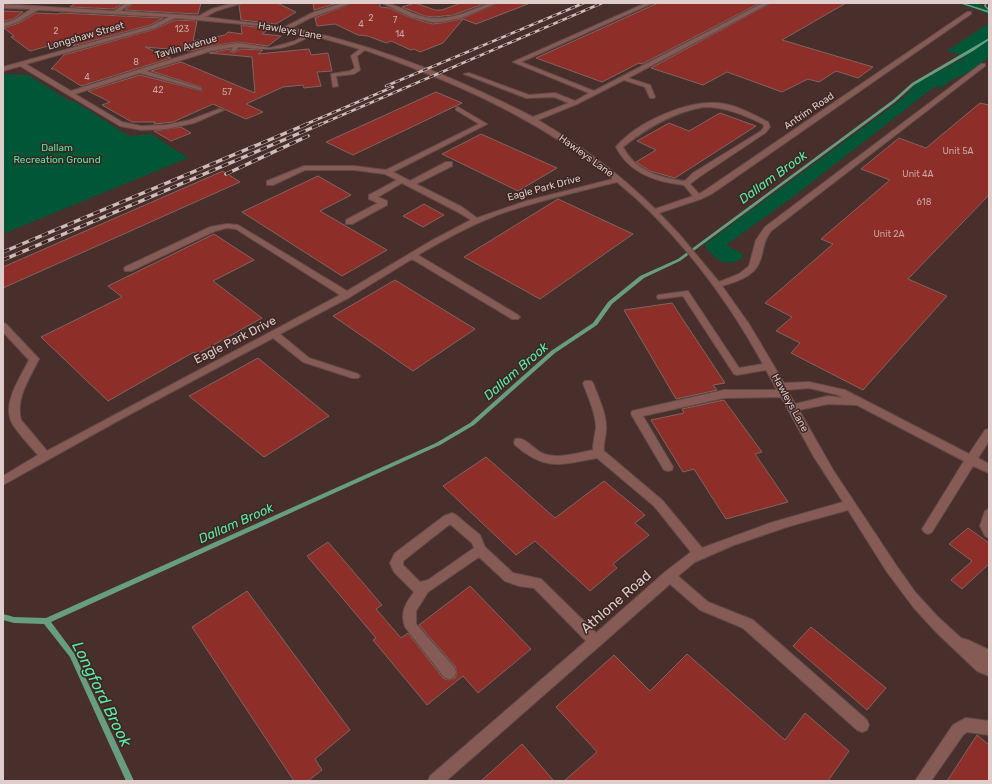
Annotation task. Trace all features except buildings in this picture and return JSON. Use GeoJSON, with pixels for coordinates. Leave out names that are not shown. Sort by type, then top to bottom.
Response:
{"type":"FeatureCollection","features":[{"type":"Feature","properties":{"kind":"street"},"geometry":{"type":"LineString","coordinates":[[114,13],[128,3]]}},
{"type":"Feature","properties":{"kind":"street"},"geometry":{"type":"LineString","coordinates":[[198,19],[214,10],[239,3]]}},
{"type":"Feature","properties":{"kind":"street"},"geometry":{"type":"LineString","coordinates":[[286,29],[301,19],[348,3]]}},
{"type":"Feature","properties":{"kind":"street"},"geometry":{"type":"LineString","coordinates":[[385,3],[418,17],[436,20],[454,18],[494,3]]}},
{"type":"Feature","properties":{"kind":"street"},"geometry":{"type":"LineString","coordinates":[[594,93],[516,62],[650,3]]}},
{"type":"Feature","properties":{"kind":"street"},"geometry":{"type":"LineString","coordinates":[[532,120],[574,103],[768,3]]}},
{"type":"Feature","properties":{"kind":"street","name":"Hawleys Lane"},"geometry":{"type":"LineString","coordinates":[[3,6],[198,19],[286,29],[311,34],[365,48],[464,87],[532,120],[572,145],[618,180],[653,212],[698,260],[744,323],[770,366],[829,473],[886,561],[919,606],[982,666],[989,670]]}},
{"type":"Feature","properties":{"kind":"street"},"geometry":{"type":"LineString","coordinates":[[3,25],[16,21],[37,8]]}},
{"type":"Feature","properties":{"kind":"street","name":"Antrim Road"},"geometry":{"type":"LineString","coordinates":[[653,212],[698,197],[710,191],[969,13]]}},
{"type":"Feature","properties":{"kind":"street","name":"Longshaw Street"},"geometry":{"type":"LineString","coordinates":[[3,69],[153,27],[173,17]]}},
{"type":"Feature","properties":{"kind":"street","name":"Tavlin Avenue"},"geometry":{"type":"LineString","coordinates":[[69,94],[210,49],[238,45],[270,48],[297,42],[311,34]]}},
{"type":"Feature","properties":{"kind":"street","name":"Tavlin Avenue"},"geometry":{"type":"LineString","coordinates":[[233,52],[238,45]]}},
{"type":"Feature","properties":{"kind":"street"},"geometry":{"type":"LineString","coordinates":[[335,86],[333,75],[358,70],[354,56],[365,48]]}},
{"type":"Feature","properties":{"kind":"street"},"geometry":{"type":"LineString","coordinates":[[22,64],[120,124],[141,128],[176,126],[221,110]]}},
{"type":"Feature","properties":{"kind":"street"},"geometry":{"type":"LineString","coordinates":[[718,286],[742,276],[752,268],[760,240],[768,229],[983,65]]}},
{"type":"Feature","properties":{"kind":"street","name":"Tavlin Avenue"},"geometry":{"type":"LineString","coordinates":[[140,71],[199,89]]}},
{"type":"Feature","properties":{"kind":"street"},"geometry":{"type":"LineString","coordinates":[[467,74],[528,97],[555,95],[574,103]]}},
{"type":"Feature","properties":{"kind":"street"},"geometry":{"type":"LineString","coordinates":[[623,78],[648,86],[652,97]]}},
{"type":"Feature","properties":{"kind":"street"},"geometry":{"type":"LineString","coordinates":[[686,183],[763,132],[767,127],[766,123],[726,107],[708,105],[666,115],[628,139],[619,147],[627,162],[644,172],[666,181],[686,183],[698,197]]}},
{"type":"Feature","properties":{"kind":"street"},"geometry":{"type":"LineString","coordinates":[[387,172],[484,124],[458,109]]}},
{"type":"Feature","properties":{"kind":"street"},"geometry":{"type":"LineString","coordinates":[[410,184],[449,164]]}},
{"type":"Feature","properties":{"kind":"street"},"geometry":{"type":"LineString","coordinates":[[270,183],[304,168],[354,168],[387,172],[459,209],[477,221]]}},
{"type":"Feature","properties":{"kind":"street"},"geometry":{"type":"LineString","coordinates":[[349,222],[384,203],[372,197],[402,180]]}},
{"type":"Feature","properties":{"kind":"street","name":"Eagle Park Drive"},"geometry":{"type":"LineString","coordinates":[[3,481],[180,381],[274,334],[347,295],[428,245],[477,221],[523,205],[618,180]]}},
{"type":"Feature","properties":{"kind":"street"},"geometry":{"type":"LineString","coordinates":[[128,269],[213,229],[227,226],[238,227],[347,295]]}},
{"type":"Feature","properties":{"kind":"street"},"geometry":{"type":"LineString","coordinates":[[412,255],[516,317]]}},
{"type":"Feature","properties":{"kind":"street"},"geometry":{"type":"LineString","coordinates":[[661,297],[685,294],[737,372],[770,366]]}},
{"type":"Feature","properties":{"kind":"street"},"geometry":{"type":"LineString","coordinates":[[3,326],[34,359],[14,403],[13,414],[16,420],[45,456]]}},
{"type":"Feature","properties":{"kind":"street"},"geometry":{"type":"LineString","coordinates":[[274,334],[306,360],[355,376]]}},
{"type":"Feature","properties":{"kind":"street"},"geometry":{"type":"LineString","coordinates":[[588,383],[599,414],[601,429],[598,440],[600,453],[658,503],[700,554]]}},
{"type":"Feature","properties":{"kind":"street"},"geometry":{"type":"LineString","coordinates":[[668,467],[636,414],[724,394],[783,390],[809,385],[824,387],[841,392],[989,469]]}},
{"type":"Feature","properties":{"kind":"street"},"geometry":{"type":"LineString","coordinates":[[793,408],[828,400],[845,401],[865,405]]}},
{"type":"Feature","properties":{"kind":"street"},"geometry":{"type":"LineString","coordinates":[[928,529],[989,433]]}},
{"type":"Feature","properties":{"kind":"street"},"geometry":{"type":"LineString","coordinates":[[519,442],[537,457],[549,460],[600,453]]}},
{"type":"Feature","properties":{"kind":"street","name":"Athlone Road"},"geometry":{"type":"LineString","coordinates":[[435,781],[691,558],[725,542],[830,509],[851,505]]}},
{"type":"Feature","properties":{"kind":"street"},"geometry":{"type":"LineString","coordinates":[[989,514],[985,523],[986,529],[989,533]]}},
{"type":"Feature","properties":{"kind":"street"},"geometry":{"type":"LineString","coordinates":[[480,550],[424,588],[417,588],[398,568],[396,563],[398,556],[448,519],[455,519],[476,539],[480,550],[509,577],[519,581],[537,583],[595,641]]}},
{"type":"Feature","properties":{"kind":"street"},"geometry":{"type":"LineString","coordinates":[[669,576],[704,606],[748,624],[862,725]]}},
{"type":"Feature","properties":{"kind":"street"},"geometry":{"type":"LineString","coordinates":[[424,588],[410,608],[408,619],[411,627],[449,672]]}},
{"type":"Feature","properties":{"kind":"street","name":"Hawleys Lane"},"geometry":{"type":"LineString","coordinates":[[954,639],[989,657]]}},
{"type":"Feature","properties":{"kind":"street"},"geometry":{"type":"LineString","coordinates":[[922,781],[958,730],[966,725],[989,728]]}},
{"type":"Feature","properties":{"kind":"green space"},"geometry":{"type":"Polygon","coordinates":[[[957,3],[975,3],[989,8],[989,16],[980,10],[957,3]]]}},
{"type":"Feature","properties":{"kind":"green space"},"geometry":{"type":"Polygon","coordinates":[[[989,23],[989,57],[971,71],[952,80],[940,88],[934,87],[793,197],[726,245],[743,254],[742,259],[730,263],[720,261],[704,245],[901,100],[917,83],[966,57],[947,51],[989,23]]]}},
{"type":"Feature","properties":{"kind":"green space","name":"Dallam Recreation Ground"},"geometry":{"type":"Polygon","coordinates":[[[3,74],[28,75],[70,101],[74,101],[129,136],[151,134],[188,158],[3,234],[3,74]]]}},
{"type":"Feature","properties":{"kind":"waterway"},"geometry":{"type":"LineString","coordinates":[[960,3],[989,12]]}},
{"type":"Feature","properties":{"kind":"waterway"},"geometry":{"type":"LineString","coordinates":[[986,3],[985,6],[989,10]]}},
{"type":"Feature","properties":{"kind":"waterway","name":"Dallam Brook"},"geometry":{"type":"LineString","coordinates":[[46,621],[438,444],[472,424],[553,352],[595,324],[610,303],[642,277],[679,260],[894,101],[913,84],[989,39]]}},
{"type":"Feature","properties":{"kind":"waterway","name":"Dallam Brook"},"geometry":{"type":"LineString","coordinates":[[3,617],[14,620],[46,621]]}},
{"type":"Feature","properties":{"kind":"waterway","name":"Longford Brook"},"geometry":{"type":"LineString","coordinates":[[46,621],[72,655],[130,781]]}},
{"type":"Feature","properties":{"kind":"railway"},"geometry":{"type":"LineString","coordinates":[[386,86],[584,3]]}},
{"type":"Feature","properties":{"kind":"railway"},"geometry":{"type":"LineString","coordinates":[[319,125],[602,3]]}},
{"type":"Feature","properties":{"kind":"railway"},"geometry":{"type":"LineString","coordinates":[[304,125],[393,87]]}},
{"type":"Feature","properties":{"kind":"railway"},"geometry":{"type":"LineString","coordinates":[[3,252],[307,124]]}},
{"type":"Feature","properties":{"kind":"railway"},"geometry":{"type":"LineString","coordinates":[[3,260],[321,124]]}},
{"type":"Feature","properties":{"kind":"railway"},"geometry":{"type":"LineString","coordinates":[[226,174],[308,136]]}}]}
